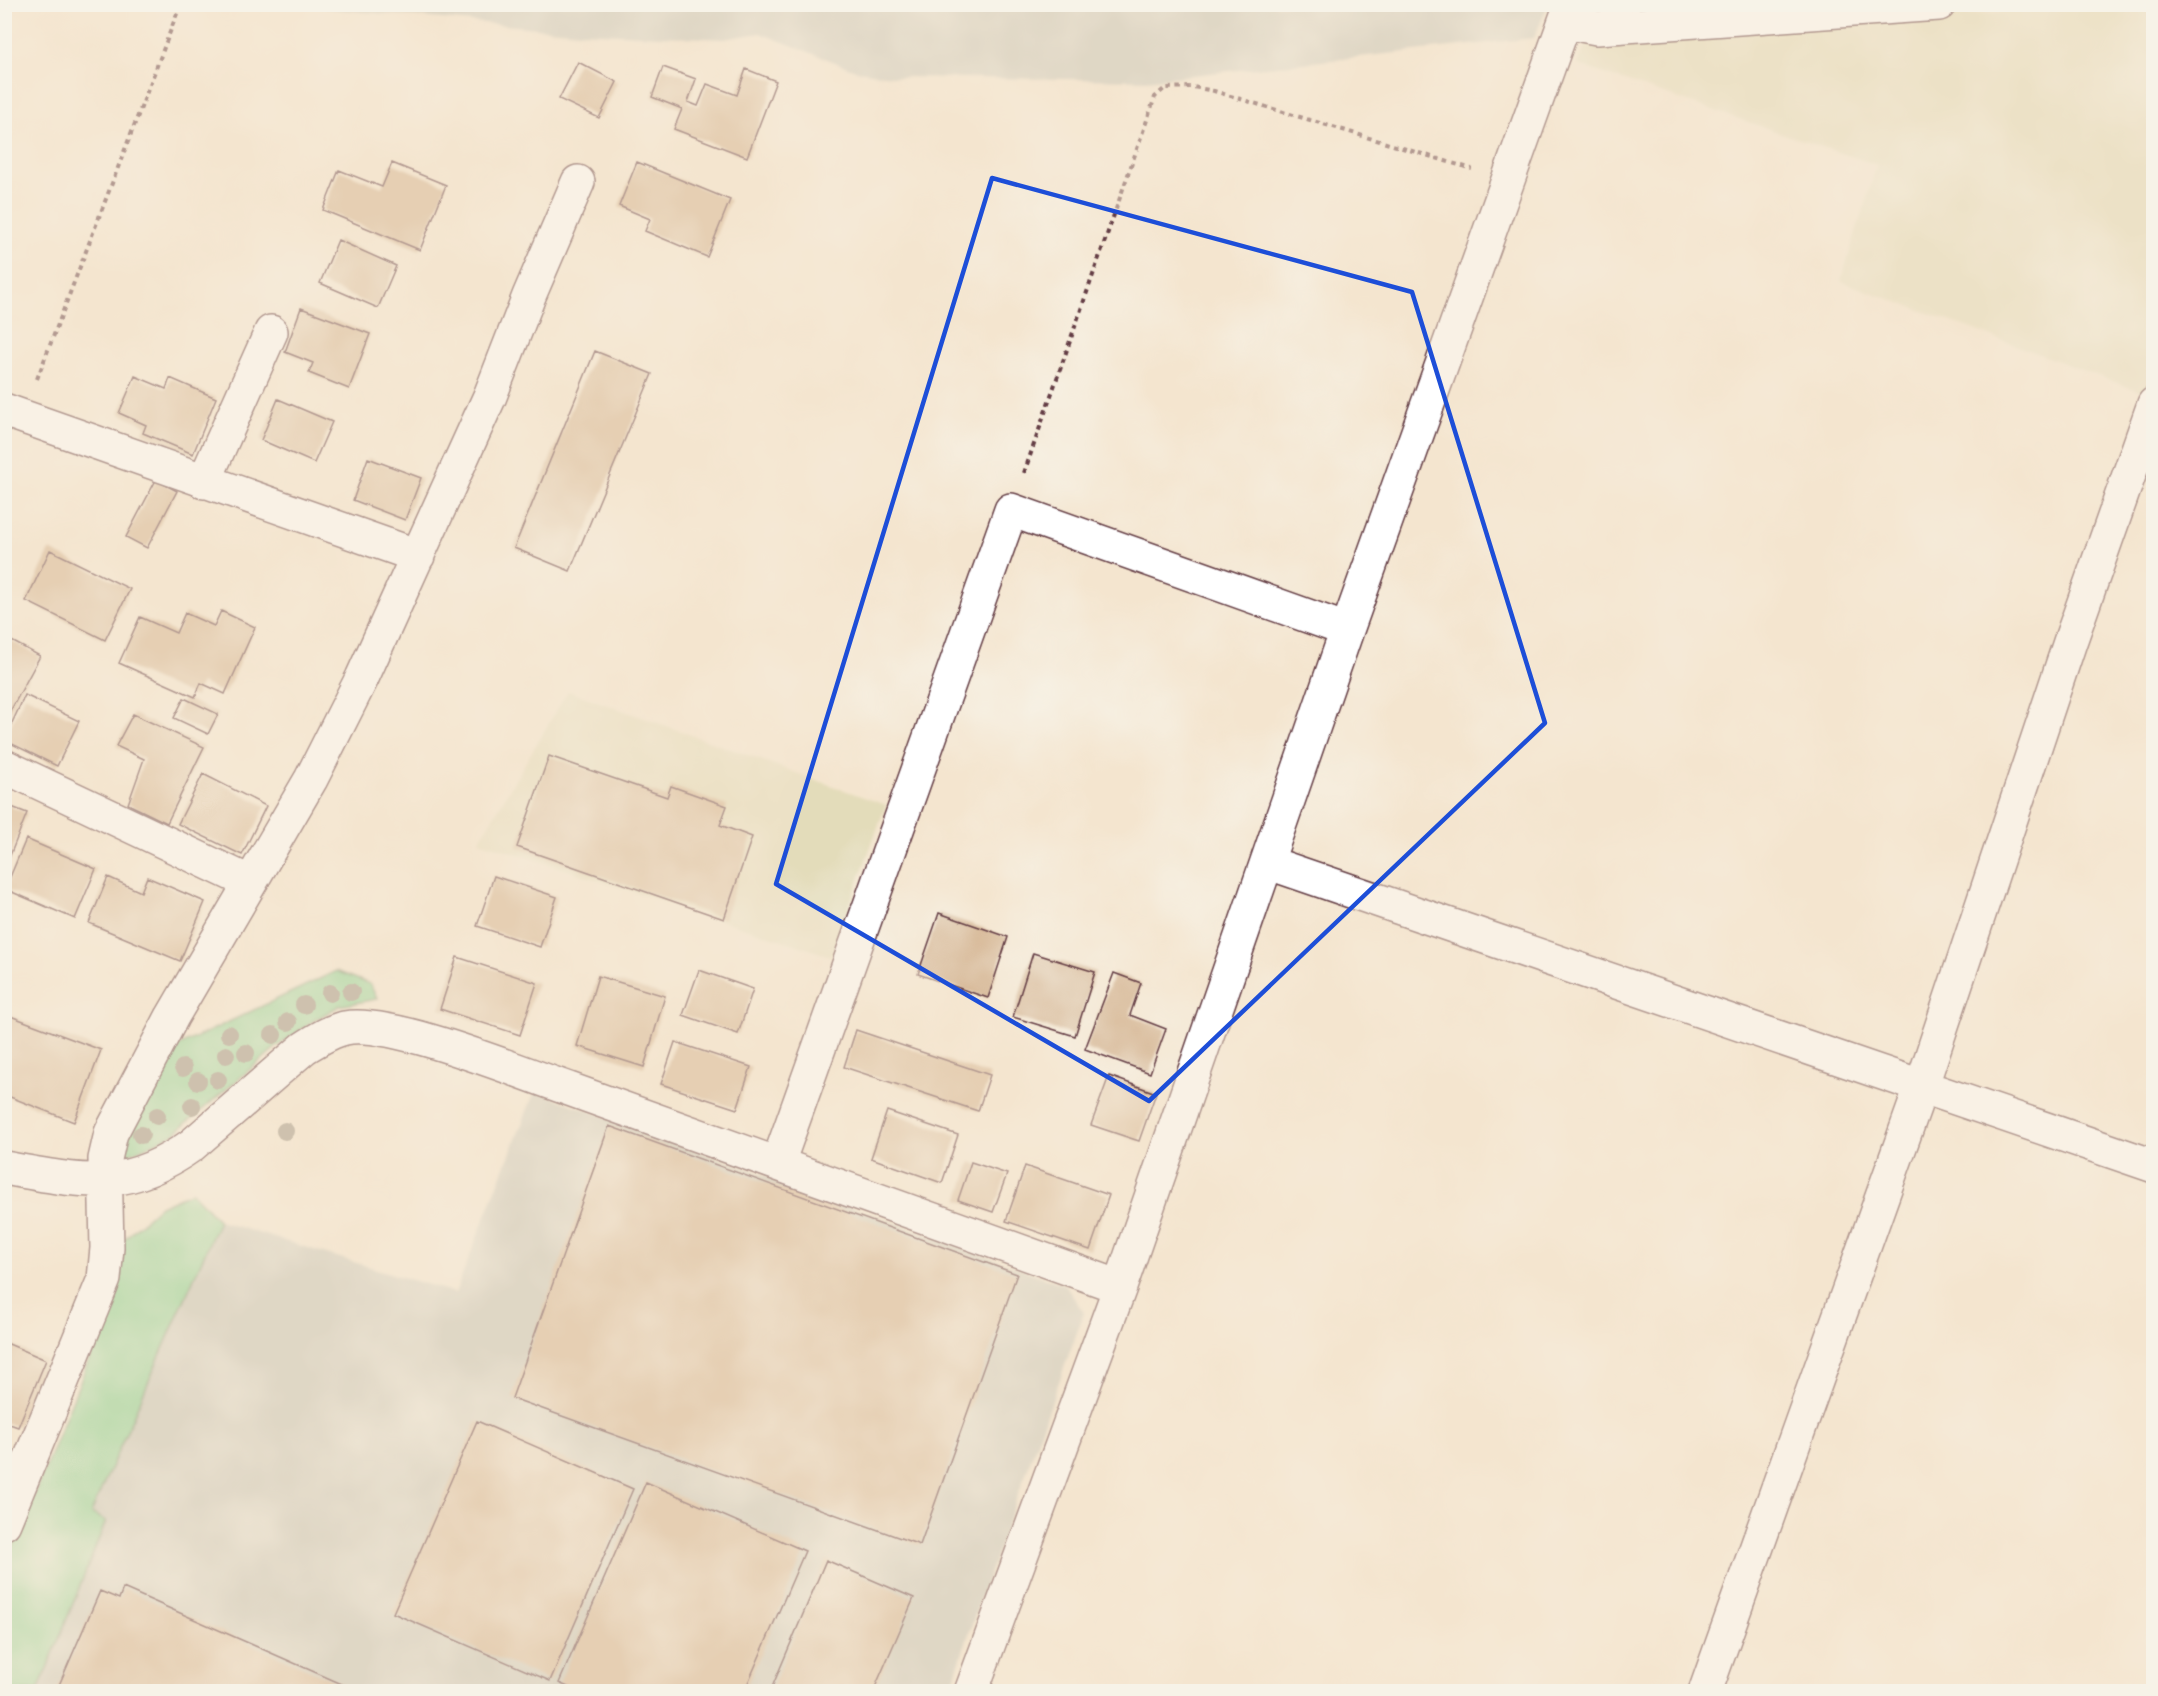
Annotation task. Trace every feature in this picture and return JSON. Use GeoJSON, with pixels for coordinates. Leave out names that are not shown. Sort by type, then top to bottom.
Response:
{"type":"FeatureCollection","features":[{"type":"Feature","properties":{"kind":"street"},"geometry":{"type":"LineString","coordinates":[[971,1692],[1120,1287],[1269,863],[1347,630],[1568,13],[1597,28],[1939,4]]}},
{"type":"Feature","properties":{"kind":"street"},"geometry":{"type":"LineString","coordinates":[[4,1523],[104,1280],[107,1248],[105,1159],[111,1133],[172,1017],[311,779],[362,678],[490,396],[529,296],[578,182]]}},
{"type":"Feature","properties":{"kind":"street"},"geometry":{"type":"LineString","coordinates":[[204,482],[271,332]]}},
{"type":"Feature","properties":{"kind":"street"},"geometry":{"type":"LineString","coordinates":[[1705,1692],[1922,1085],[2066,654],[2154,404]]}},
{"type":"Feature","properties":{"kind":"street"},"geometry":{"type":"LineString","coordinates":[[14,413],[418,556]]}},
{"type":"Feature","properties":{"kind":"street"},"geometry":{"type":"LineString","coordinates":[[778,1163],[1011,510],[1347,630]]}},
{"type":"Feature","properties":{"kind":"street"},"geometry":{"type":"LineString","coordinates":[[4,766],[249,882]]}},
{"type":"Feature","properties":{"kind":"street"},"geometry":{"type":"LineString","coordinates":[[1269,863],[2154,1166]]}},
{"type":"Feature","properties":{"kind":"street"},"geometry":{"type":"LineString","coordinates":[[4,1168],[68,1179],[104,1182],[136,1176],[174,1158],[304,1048],[334,1031],[357,1026],[389,1030],[483,1059],[1120,1287]]}},
{"type":"Feature","properties":{"kind":"path"},"geometry":{"type":"LineString","coordinates":[[14,413],[178,11]]}},
{"type":"Feature","properties":{"kind":"path"},"geometry":{"type":"LineString","coordinates":[[1011,510],[1155,97],[1165,88],[1193,87],[1214,91],[1510,180]]}},
{"type":"Feature","properties":{"kind":"highlighted area"},"geometry":{"type":"Polygon","coordinates":[[[992,178],[1412,292],[1545,723],[1149,1101],[776,884],[992,178]]]}},
{"type":"Feature","properties":{"kind":"shaded area"},"geometry":{"type":"Polygon","coordinates":[[[1592,4],[1724,5],[1605,14],[1590,8],[1592,4]]]}},
{"type":"Feature","properties":{"kind":"shaded area"},"geometry":{"type":"Polygon","coordinates":[[[290,5],[1548,5],[1534,38],[1147,80],[898,77],[858,71],[760,33],[724,39],[580,32],[290,5]]]}},
{"type":"Feature","properties":{"kind":"shaded area"},"geometry":{"type":"Polygon","coordinates":[[[2102,5],[2153,5],[2154,370],[2145,393],[1841,281],[1877,165],[1578,65],[1584,49],[1596,41],[2102,5]]]}},
{"type":"Feature","properties":{"kind":"shaded area"},"geometry":{"type":"Polygon","coordinates":[[[568,691],[886,805],[831,956],[479,841],[568,691]]]}},
{"type":"Feature","properties":{"kind":"shaded area"},"geometry":{"type":"Polygon","coordinates":[[[535,1091],[1065,1285],[1084,1313],[982,1594],[950,1691],[38,1692],[106,1521],[90,1513],[219,1221],[455,1293],[535,1091]]]}},
{"type":"Feature","properties":{"kind":"green space"},"geometry":{"type":"Polygon","coordinates":[[[336,971],[370,984],[377,999],[339,1006],[315,1020],[278,1046],[172,1135],[125,1156],[116,1144],[178,1046],[336,971]]]}},
{"type":"Feature","properties":{"kind":"green space"},"geometry":{"type":"Polygon","coordinates":[[[192,1192],[219,1221],[91,1513],[106,1521],[38,1691],[5,1692],[5,1566],[98,1337],[117,1282],[124,1239],[160,1206],[192,1192]]]}},
{"type":"Feature","properties":{"kind":"building"},"geometry":{"type":"Polygon","coordinates":[[[578,62],[617,82],[599,118],[559,99],[578,62]]]}},
{"type":"Feature","properties":{"kind":"building"},"geometry":{"type":"Polygon","coordinates":[[[663,67],[696,79],[688,102],[698,106],[707,84],[737,95],[746,69],[776,81],[747,157],[674,129],[682,109],[652,97],[663,67]]]}},
{"type":"Feature","properties":{"kind":"building"},"geometry":{"type":"Polygon","coordinates":[[[637,162],[730,200],[707,257],[645,231],[650,219],[619,206],[637,162]]]}},
{"type":"Feature","properties":{"kind":"building"},"geometry":{"type":"Polygon","coordinates":[[[392,163],[446,185],[420,250],[323,210],[339,170],[382,187],[392,163]]]}},
{"type":"Feature","properties":{"kind":"building"},"geometry":{"type":"Polygon","coordinates":[[[338,240],[396,266],[378,308],[320,283],[338,240]]]}},
{"type":"Feature","properties":{"kind":"building"},"geometry":{"type":"Polygon","coordinates":[[[301,308],[370,334],[349,389],[309,373],[313,363],[285,352],[301,308]]]}},
{"type":"Feature","properties":{"kind":"building"},"geometry":{"type":"Polygon","coordinates":[[[595,351],[652,374],[570,571],[514,548],[595,351]]]}},
{"type":"Feature","properties":{"kind":"building"},"geometry":{"type":"Polygon","coordinates":[[[135,376],[166,389],[170,378],[216,398],[193,454],[143,433],[146,425],[119,413],[135,376]]]}},
{"type":"Feature","properties":{"kind":"building"},"geometry":{"type":"Polygon","coordinates":[[[278,399],[332,422],[314,463],[261,440],[278,399]]]}},
{"type":"Feature","properties":{"kind":"building"},"geometry":{"type":"Polygon","coordinates":[[[368,458],[421,478],[405,520],[353,500],[368,458]]]}},
{"type":"Feature","properties":{"kind":"building"},"geometry":{"type":"Polygon","coordinates":[[[156,480],[177,491],[147,548],[126,537],[156,480]]]}},
{"type":"Feature","properties":{"kind":"building"},"geometry":{"type":"Polygon","coordinates":[[[50,550],[130,589],[105,640],[26,601],[50,550]]]}},
{"type":"Feature","properties":{"kind":"building"},"geometry":{"type":"Polygon","coordinates":[[[221,611],[255,627],[225,694],[201,683],[195,697],[119,663],[140,617],[176,633],[185,613],[214,626],[221,611]]]}},
{"type":"Feature","properties":{"kind":"building"},"geometry":{"type":"Polygon","coordinates":[[[4,637],[40,656],[6,719],[4,719],[4,637]]]}},
{"type":"Feature","properties":{"kind":"building"},"geometry":{"type":"Polygon","coordinates":[[[25,695],[79,721],[57,766],[4,740],[25,695]]]}},
{"type":"Feature","properties":{"kind":"building"},"geometry":{"type":"Polygon","coordinates":[[[184,698],[218,714],[208,734],[174,718],[184,698]]]}},
{"type":"Feature","properties":{"kind":"building"},"geometry":{"type":"Polygon","coordinates":[[[133,714],[204,747],[167,823],[128,804],[144,759],[116,746],[133,714]]]}},
{"type":"Feature","properties":{"kind":"building"},"geometry":{"type":"Polygon","coordinates":[[[549,756],[667,797],[671,786],[727,806],[720,825],[752,837],[724,919],[517,847],[549,756]]]}},
{"type":"Feature","properties":{"kind":"building"},"geometry":{"type":"Polygon","coordinates":[[[203,774],[266,806],[242,855],[178,824],[203,774]]]}},
{"type":"Feature","properties":{"kind":"building"},"geometry":{"type":"Polygon","coordinates":[[[4,804],[27,813],[5,868],[4,868],[4,804]]]}},
{"type":"Feature","properties":{"kind":"building"},"geometry":{"type":"Polygon","coordinates":[[[26,839],[96,869],[75,919],[5,889],[26,839]]]}},
{"type":"Feature","properties":{"kind":"building"},"geometry":{"type":"Polygon","coordinates":[[[494,876],[557,897],[540,947],[477,926],[494,876]]]}},
{"type":"Feature","properties":{"kind":"building"},"geometry":{"type":"Polygon","coordinates":[[[108,877],[141,892],[147,877],[205,902],[180,961],[89,923],[108,877]]]}},
{"type":"Feature","properties":{"kind":"building"},"geometry":{"type":"Polygon","coordinates":[[[939,913],[1008,937],[988,998],[918,974],[939,913]]]}},
{"type":"Feature","properties":{"kind":"building"},"geometry":{"type":"Polygon","coordinates":[[[1033,953],[1095,972],[1075,1036],[1013,1017],[1033,953]]]}},
{"type":"Feature","properties":{"kind":"building"},"geometry":{"type":"Polygon","coordinates":[[[457,957],[537,983],[520,1035],[440,1009],[457,957]]]}},
{"type":"Feature","properties":{"kind":"building"},"geometry":{"type":"Polygon","coordinates":[[[699,970],[753,989],[738,1034],[683,1015],[699,970]]]}},
{"type":"Feature","properties":{"kind":"building"},"geometry":{"type":"Polygon","coordinates":[[[1114,973],[1141,983],[1130,1015],[1166,1029],[1150,1073],[1085,1049],[1114,973]]]}},
{"type":"Feature","properties":{"kind":"building"},"geometry":{"type":"Polygon","coordinates":[[[598,976],[665,996],[644,1067],[577,1046],[598,976]]]}},
{"type":"Feature","properties":{"kind":"building"},"geometry":{"type":"Polygon","coordinates":[[[5,1014],[101,1050],[74,1122],[5,1095],[5,1014]]]}},
{"type":"Feature","properties":{"kind":"building"},"geometry":{"type":"Polygon","coordinates":[[[856,1030],[990,1075],[978,1111],[844,1067],[856,1030]]]}},
{"type":"Feature","properties":{"kind":"building"},"geometry":{"type":"Polygon","coordinates":[[[675,1042],[751,1067],[737,1109],[661,1084],[675,1042]]]}},
{"type":"Feature","properties":{"kind":"building"},"geometry":{"type":"Polygon","coordinates":[[[1109,1076],[1156,1093],[1139,1141],[1091,1125],[1109,1076]]]}},
{"type":"Feature","properties":{"kind":"building"},"geometry":{"type":"Polygon","coordinates":[[[887,1111],[958,1135],[942,1183],[871,1158],[887,1111]]]}},
{"type":"Feature","properties":{"kind":"building"},"geometry":{"type":"Polygon","coordinates":[[[609,1126],[1017,1274],[920,1545],[512,1398],[609,1126]]]}},
{"type":"Feature","properties":{"kind":"building"},"geometry":{"type":"Polygon","coordinates":[[[971,1162],[1007,1174],[993,1212],[958,1200],[971,1162]]]}},
{"type":"Feature","properties":{"kind":"building"},"geometry":{"type":"Polygon","coordinates":[[[1025,1166],[1109,1195],[1090,1250],[1006,1221],[1025,1166]]]}},
{"type":"Feature","properties":{"kind":"building"},"geometry":{"type":"Polygon","coordinates":[[[4,1342],[46,1360],[18,1427],[4,1422],[4,1342]]]}},
{"type":"Feature","properties":{"kind":"building"},"geometry":{"type":"Polygon","coordinates":[[[477,1421],[633,1489],[550,1681],[393,1613],[477,1421]]]}},
{"type":"Feature","properties":{"kind":"building"},"geometry":{"type":"Polygon","coordinates":[[[646,1482],[805,1551],[744,1692],[579,1692],[559,1683],[646,1482]]]}},
{"type":"Feature","properties":{"kind":"building"},"geometry":{"type":"Polygon","coordinates":[[[826,1560],[914,1598],[873,1692],[770,1692],[826,1560]]]}},
{"type":"Feature","properties":{"kind":"building"},"geometry":{"type":"Polygon","coordinates":[[[123,1588],[360,1692],[56,1692],[100,1591],[119,1599],[123,1588]]]}}]}
